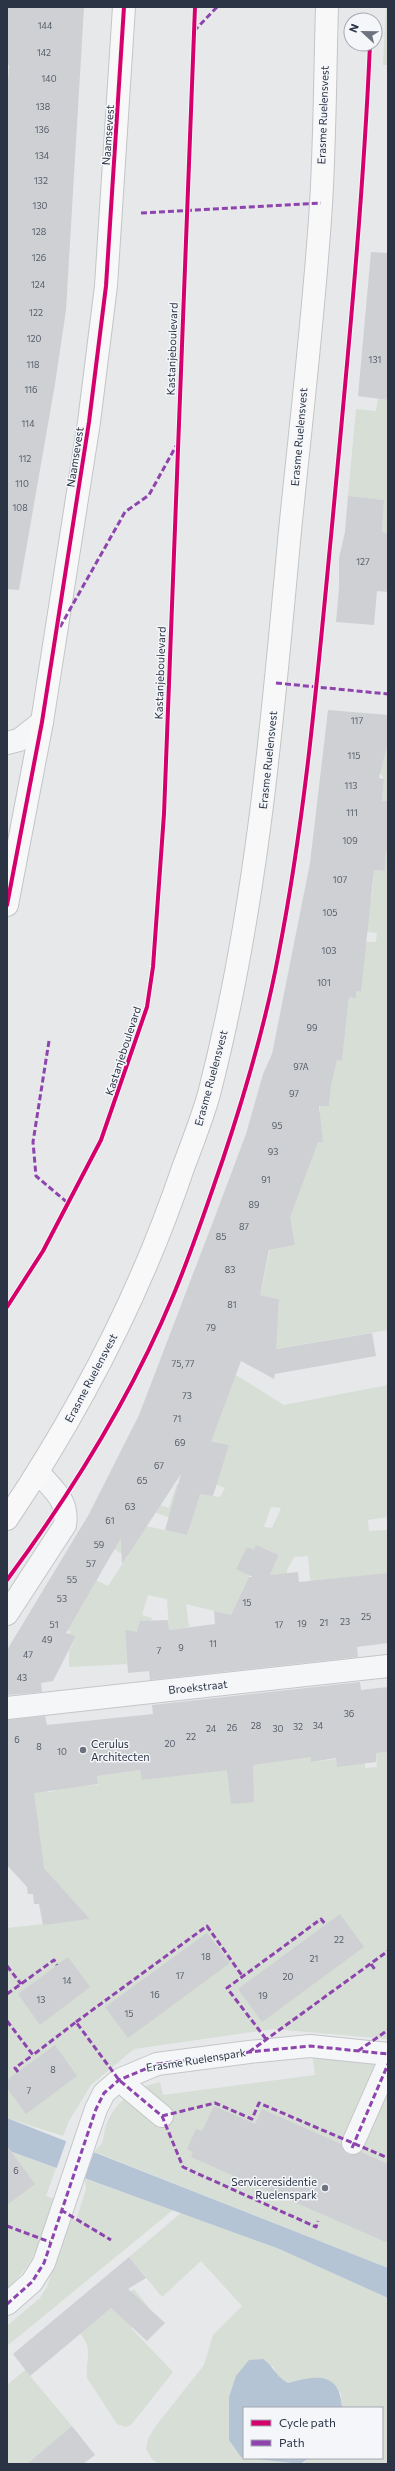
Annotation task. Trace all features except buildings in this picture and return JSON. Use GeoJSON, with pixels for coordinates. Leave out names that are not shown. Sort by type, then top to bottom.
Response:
{"type":"FeatureCollection","features":[{"type":"Feature","properties":{"kind":"main road","name":"Naamsevest"},"geometry":{"type":"LineString","coordinates":[[7,905],[42,722],[89,422],[106,286],[124,7]]}},
{"type":"Feature","properties":{"kind":"main road","name":"Erasme Ruelensvest"},"geometry":{"type":"LineString","coordinates":[[7,1519],[38,1472],[88,1386],[130,1302],[172,1201],[208,1098],[240,962],[260,831],[275,691],[321,203],[326,7]]}},
{"type":"Feature","properties":{"kind":"street"},"geometry":{"type":"LineString","coordinates":[[7,743],[19,740],[42,722]]}},
{"type":"Feature","properties":{"kind":"street"},"geometry":{"type":"LineString","coordinates":[[7,1614],[65,1525],[67,1512],[62,1501],[38,1472]]}},
{"type":"Feature","properties":{"kind":"street","name":"Broekstraat"},"geometry":{"type":"LineString","coordinates":[[7,1708],[388,1666]]}},
{"type":"Feature","properties":{"kind":"street","name":"Erasme Ruelenspark"},"geometry":{"type":"LineString","coordinates":[[7,2304],[32,2282],[44,2263],[86,2133],[100,2100],[119,2080],[138,2070],[157,2064],[310,2046],[388,2054]]}},
{"type":"Feature","properties":{"kind":"street"},"geometry":{"type":"LineString","coordinates":[[353,2143],[388,2064]]}},
{"type":"Feature","properties":{"kind":"street"},"geometry":{"type":"LineString","coordinates":[[119,2080],[162,2116]]}},
{"type":"Feature","properties":{"kind":"shaded area"},"geometry":{"type":"Polygon","coordinates":[[[386,7],[388,7],[388,65],[383,65],[386,7]]]}},
{"type":"Feature","properties":{"kind":"shaded area"},"geometry":{"type":"Polygon","coordinates":[[[378,399],[388,400],[388,533],[382,532],[384,500],[348,496],[356,409],[376,411],[378,399]]]}},
{"type":"Feature","properties":{"kind":"shaded area"},"geometry":{"type":"Polygon","coordinates":[[[388,727],[388,801],[382,801],[384,779],[380,773],[387,744],[388,727]]]}},
{"type":"Feature","properties":{"kind":"shaded area"},"geometry":{"type":"Polygon","coordinates":[[[386,851],[388,851],[388,1330],[250,1353],[275,1306],[279,1306],[279,1299],[260,1295],[270,1250],[295,1245],[291,1223],[284,1224],[309,1144],[323,1141],[322,1135],[304,1136],[308,1113],[320,1112],[320,1106],[329,1105],[331,1073],[334,1073],[337,1060],[342,1061],[349,997],[355,997],[356,991],[360,992],[365,942],[376,942],[377,933],[359,931],[368,897],[372,897],[374,870],[385,871],[386,851]]]}},
{"type":"Feature","properties":{"kind":"shaded area"},"geometry":{"type":"Polygon","coordinates":[[[210,1359],[284,1405],[388,1385],[388,1517],[368,1520],[369,1531],[388,1530],[388,1578],[353,1589],[351,1577],[331,1579],[312,1597],[308,1556],[294,1557],[287,1570],[288,1587],[249,1620],[279,1555],[263,1548],[260,1553],[247,1547],[239,1564],[250,1575],[231,1615],[186,1604],[189,1627],[169,1630],[167,1599],[148,1595],[142,1615],[152,1618],[147,1634],[125,1631],[127,1664],[69,1667],[69,1651],[76,1637],[69,1634],[71,1632],[67,1630],[96,1580],[108,1586],[127,1557],[114,1549],[122,1535],[146,1526],[187,1535],[190,1525],[151,1511],[154,1503],[169,1508],[177,1484],[200,1494],[220,1497],[225,1488],[182,1471],[229,1445],[210,1440],[231,1387],[204,1376],[210,1359]],[[271,1507],[264,1527],[272,1528],[281,1508],[271,1507]]]}},
{"type":"Feature","properties":{"kind":"shaded area"},"geometry":{"type":"Polygon","coordinates":[[[388,1752],[388,2039],[273,2029],[134,2049],[91,2085],[69,2121],[63,2136],[7,2118],[7,1928],[90,1919],[44,1868],[22,1805],[46,1775],[48,1792],[55,1791],[54,1781],[79,1786],[98,1785],[97,1776],[140,1770],[142,1780],[311,1756],[312,1762],[336,1759],[337,1766],[365,1763],[365,1768],[377,1767],[376,1753],[388,1752]]]}},
{"type":"Feature","properties":{"kind":"shaded area"},"geometry":{"type":"Polygon","coordinates":[[[312,2052],[388,2063],[388,2268],[95,2152],[102,2143],[106,2125],[115,2109],[127,2096],[142,2088],[160,2082],[163,2095],[315,2075],[312,2052]]]}},
{"type":"Feature","properties":{"kind":"shaded area"},"geometry":{"type":"Polygon","coordinates":[[[7,2150],[56,2168],[46,2196],[54,2199],[42,2237],[26,2268],[7,2288],[7,2150]]]}},
{"type":"Feature","properties":{"kind":"shaded area"},"geometry":{"type":"Polygon","coordinates":[[[85,2179],[173,2210],[7,2346],[7,2326],[40,2298],[47,2287],[70,2218],[76,2220],[86,2190],[85,2179]]]}},
{"type":"Feature","properties":{"kind":"shaded area"},"geometry":{"type":"Polygon","coordinates":[[[181,2213],[277,2248],[388,2298],[388,2464],[303,2464],[309,2459],[383,2459],[383,2407],[342,2407],[341,2393],[302,2379],[288,2383],[278,2378],[273,2366],[236,2377],[241,2457],[243,2457],[243,2459],[258,2459],[300,2464],[158,2464],[152,2459],[146,2449],[148,2439],[155,2427],[204,2365],[213,2335],[242,2306],[201,2261],[162,2297],[129,2257],[181,2213]]]}},
{"type":"Feature","properties":{"kind":"shaded area"},"geometry":{"type":"Polygon","coordinates":[[[134,2289],[150,2309],[131,2328],[173,2372],[131,2425],[126,2427],[117,2424],[87,2378],[88,2350],[84,2339],[80,2334],[134,2289]]]}},
{"type":"Feature","properties":{"kind":"shaded area"},"geometry":{"type":"Polygon","coordinates":[[[25,2370],[72,2426],[27,2464],[7,2464],[7,2385],[25,2370]]]}},
{"type":"Feature","properties":{"kind":"water"},"geometry":{"type":"Polygon","coordinates":[[[7,2118],[388,2268],[388,2298],[277,2248],[7,2150],[7,2118]]]}},
{"type":"Feature","properties":{"kind":"water"},"geometry":{"type":"Polygon","coordinates":[[[263,2359],[284,2381],[288,2383],[308,2378],[325,2379],[331,2382],[337,2387],[342,2407],[243,2407],[243,2458],[241,2457],[229,2440],[229,2397],[236,2376],[249,2360],[263,2359]]]}},
{"type":"Feature","properties":{"kind":"water"},"geometry":{"type":"Polygon","coordinates":[[[257,2459],[308,2459],[300,2464],[257,2459]]]}},
{"type":"Feature","properties":{"kind":"pier"},"geometry":{"type":"Polygon","coordinates":[[[67,2139],[95,2150],[84,2180],[56,2170],[67,2139]]]}},
{"type":"Feature","properties":{"kind":"marked path"},"geometry":{"type":"LineString","coordinates":[[194,31],[217,7]]}},
{"type":"Feature","properties":{"kind":"marked path"},"geometry":{"type":"LineString","coordinates":[[141,213],[321,203]]}},
{"type":"Feature","properties":{"kind":"marked path"},"geometry":{"type":"LineString","coordinates":[[60,627],[125,512],[149,495],[176,446]]}},
{"type":"Feature","properties":{"kind":"marked path"},"geometry":{"type":"LineString","coordinates":[[276,683],[388,694]]}},
{"type":"Feature","properties":{"kind":"marked path"},"geometry":{"type":"LineString","coordinates":[[49,1041],[33,1142],[36,1176],[69,1204]]}},
{"type":"Feature","properties":{"kind":"marked path"},"geometry":{"type":"LineString","coordinates":[[266,2039],[227,1988],[321,1919],[326,1925]]}},
{"type":"Feature","properties":{"kind":"marked path"},"geometry":{"type":"LineString","coordinates":[[76,2022],[207,1926],[243,1977]]}},
{"type":"Feature","properties":{"kind":"marked path"},"geometry":{"type":"LineString","coordinates":[[249,2052],[388,1951]]}},
{"type":"Feature","properties":{"kind":"marked path"},"geometry":{"type":"LineString","coordinates":[[7,1994],[54,1960],[57,1965]]}},
{"type":"Feature","properties":{"kind":"marked path"},"geometry":{"type":"LineString","coordinates":[[371,1964],[376,1971]]}},
{"type":"Feature","properties":{"kind":"marked path"},"geometry":{"type":"LineString","coordinates":[[7,1966],[21,1984]]}},
{"type":"Feature","properties":{"kind":"marked path"},"geometry":{"type":"LineString","coordinates":[[7,2021],[33,2055],[76,2022],[119,2080],[162,2116],[183,2167],[316,2227],[318,2221]]}},
{"type":"Feature","properties":{"kind":"marked path"},"geometry":{"type":"LineString","coordinates":[[358,2051],[388,2030]]}},
{"type":"Feature","properties":{"kind":"marked path"},"geometry":{"type":"LineString","coordinates":[[7,2304],[32,2282],[44,2263],[96,2109],[104,2093],[119,2080],[157,2064],[310,2046],[388,2054]]}},
{"type":"Feature","properties":{"kind":"marked path"},"geometry":{"type":"LineString","coordinates":[[18,2072],[15,2068],[33,2055]]}},
{"type":"Feature","properties":{"kind":"marked path"},"geometry":{"type":"LineString","coordinates":[[352,2148],[388,2064]]}},
{"type":"Feature","properties":{"kind":"marked path"},"geometry":{"type":"LineString","coordinates":[[162,2116],[215,2103],[252,2119],[259,2103],[388,2158]]}},
{"type":"Feature","properties":{"kind":"marked path"},"geometry":{"type":"LineString","coordinates":[[61,2210],[111,2240]]}},
{"type":"Feature","properties":{"kind":"marked path"},"geometry":{"type":"LineString","coordinates":[[7,2226],[50,2242]]}},
{"type":"Feature","properties":{"kind":"cycle path"},"geometry":{"type":"LineString","coordinates":[[7,905],[42,722],[89,422],[106,286],[124,7]]}},
{"type":"Feature","properties":{"kind":"cycle path","name":"Kastanjeboulevard"},"geometry":{"type":"LineString","coordinates":[[7,1307],[43,1251],[101,1140],[147,1007],[153,967],[164,814],[195,7]]}},
{"type":"Feature","properties":{"kind":"cycle path"},"geometry":{"type":"LineString","coordinates":[[7,1580],[54,1513],[99,1443],[156,1334],[187,1262],[199,1228],[247,1084],[261,1034],[273,983],[288,904],[304,796],[316,688],[354,285],[370,52]]}},
{"type":"Feature","properties":{"kind":"place","name":"Cerulus Architecten"},"geometry":{"type":"Point","coordinates":[83,1750]}},
{"type":"Feature","properties":{"kind":"place","name":"Serviceresidentie Ruelenspark"},"geometry":{"type":"Point","coordinates":[325,2188]}}]}
